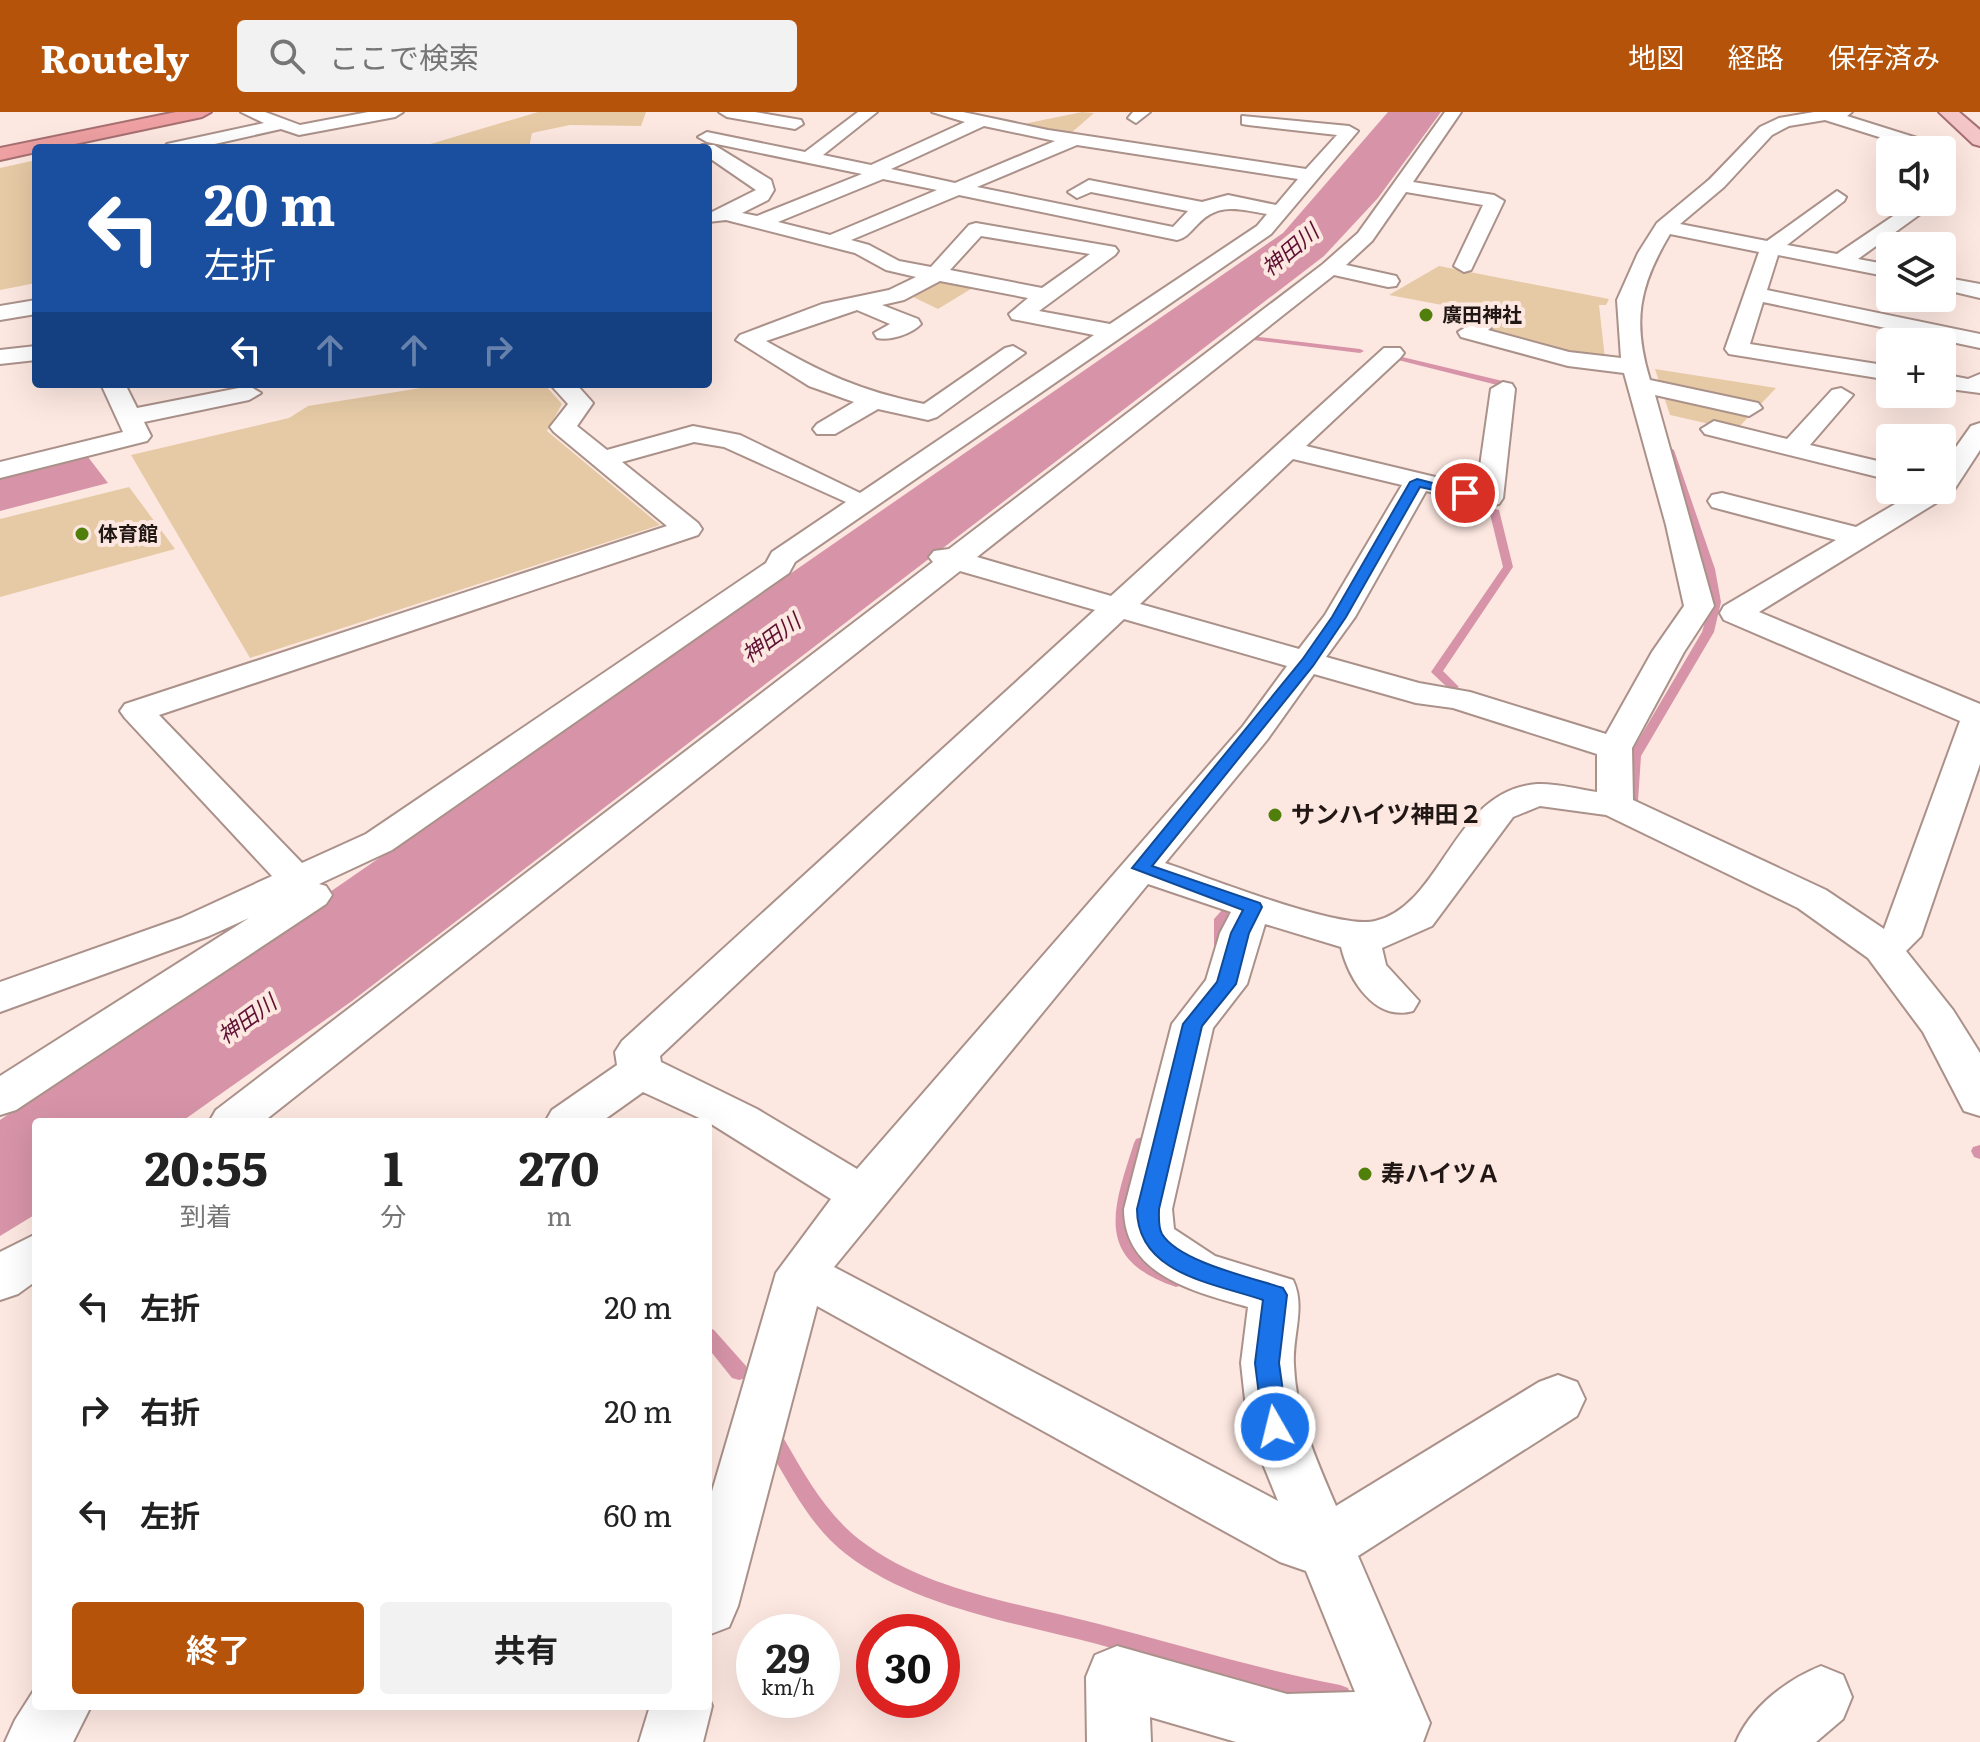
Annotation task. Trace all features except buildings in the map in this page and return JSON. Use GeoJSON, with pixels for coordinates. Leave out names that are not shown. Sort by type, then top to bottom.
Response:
{"type":"FeatureCollection","features":[{"type":"Feature","properties":{"kind":"highway"},"geometry":{"type":"LineString","coordinates":[[0,142],[136,112]]}},
{"type":"Feature","properties":{"kind":"highway"},"geometry":{"type":"LineString","coordinates":[[48,144],[202,112]]}},
{"type":"Feature","properties":{"kind":"highway"},"geometry":{"type":"LineString","coordinates":[[0,154],[32,147]]}},
{"type":"Feature","properties":{"kind":"main road"},"geometry":{"type":"LineString","coordinates":[[1948,112],[1980,140]]}},
{"type":"Feature","properties":{"kind":"street"},"geometry":{"type":"LineString","coordinates":[[249,112],[299,130],[395,112]]}},
{"type":"Feature","properties":{"kind":"street"},"geometry":{"type":"LineString","coordinates":[[727,112],[795,124]]}},
{"type":"Feature","properties":{"kind":"street"},"geometry":{"type":"LineString","coordinates":[[808,158],[869,112]]}},
{"type":"Feature","properties":{"kind":"street"},"geometry":{"type":"LineString","coordinates":[[940,112],[1076,139],[1309,175]]}},
{"type":"Feature","properties":{"kind":"street"},"geometry":{"type":"LineString","coordinates":[[1311,127],[1324,112]]}},
{"type":"Feature","properties":{"kind":"street"},"geometry":{"type":"LineString","coordinates":[[237,1118],[949,559],[1330,268],[1365,237],[1453,112]]}},
{"type":"Feature","properties":{"kind":"street"},"geometry":{"type":"LineString","coordinates":[[1753,112],[1782,122]]}},
{"type":"Feature","properties":{"kind":"street"},"geometry":{"type":"LineString","coordinates":[[1615,805],[1615,748],[1668,652],[1699,606],[1628,300],[1648,253],[1664,227],[1717,183],[1768,129],[1782,122],[1844,112]]}},
{"type":"Feature","properties":{"kind":"street"},"geometry":{"type":"LineString","coordinates":[[1826,115],[1892,136]]}},
{"type":"Feature","properties":{"kind":"street"},"geometry":{"type":"LineString","coordinates":[[760,222],[877,172],[980,122]]}},
{"type":"Feature","properties":{"kind":"street"},"geometry":{"type":"LineString","coordinates":[[191,144],[282,124]]}},
{"type":"Feature","properties":{"kind":"street"},"geometry":{"type":"LineString","coordinates":[[0,1098],[300,904],[379,842],[779,567],[782,558],[841,516],[1264,230],[1349,131],[1244,126],[1215,161]]}},
{"type":"Feature","properties":{"kind":"street"},"geometry":{"type":"LineString","coordinates":[[832,241],[1076,139]]}},
{"type":"Feature","properties":{"kind":"street"},"geometry":{"type":"LineString","coordinates":[[705,140],[808,158],[1177,234],[1202,208]]}},
{"type":"Feature","properties":{"kind":"street"},"geometry":{"type":"LineString","coordinates":[[712,145],[764,184],[761,196],[716,217]]}},
{"type":"Feature","properties":{"kind":"street"},"geometry":{"type":"LineString","coordinates":[[1077,192],[1089,186],[1202,208],[1228,201],[1279,211]]}},
{"type":"Feature","properties":{"kind":"street"},"geometry":{"type":"LineString","coordinates":[[1403,186],[1494,201],[1464,266]]}},
{"type":"Feature","properties":{"kind":"street"},"geometry":{"type":"LineString","coordinates":[[1837,197],[1770,248],[1737,349],[1876,371]]}},
{"type":"Feature","properties":{"kind":"street"},"geometry":{"type":"LineString","coordinates":[[1841,261],[1907,216]]}},
{"type":"Feature","properties":{"kind":"street"},"geometry":{"type":"LineString","coordinates":[[716,217],[760,222],[862,249],[893,266],[934,276],[1046,295]]}},
{"type":"Feature","properties":{"kind":"street"},"geometry":{"type":"LineString","coordinates":[[1664,227],[1876,268]]}},
{"type":"Feature","properties":{"kind":"street"},"geometry":{"type":"LineString","coordinates":[[1013,353],[928,412],[874,401],[818,381],[748,340],[830,309],[896,295],[934,276],[976,229],[1108,251],[1020,314],[1115,332]]}},
{"type":"Feature","properties":{"kind":"street"},"geometry":{"type":"LineString","coordinates":[[1330,268],[1388,281]]}},
{"type":"Feature","properties":{"kind":"street"},"geometry":{"type":"LineString","coordinates":[[1956,286],[1980,291]]}},
{"type":"Feature","properties":{"kind":"street"},"geometry":{"type":"LineString","coordinates":[[1755,294],[1980,341]]}},
{"type":"Feature","properties":{"kind":"street"},"geometry":{"type":"LineString","coordinates":[[859,303],[910,324],[885,333]]}},
{"type":"Feature","properties":{"kind":"street"},"geometry":{"type":"LineString","coordinates":[[0,313],[32,308]]}},
{"type":"Feature","properties":{"kind":"street"},"geometry":{"type":"LineString","coordinates":[[1493,317],[1469,332],[1749,408]]}},
{"type":"Feature","properties":{"kind":"street"},"geometry":{"type":"LineString","coordinates":[[0,357],[32,353]]}},
{"type":"Feature","properties":{"kind":"street"},"geometry":{"type":"LineString","coordinates":[[640,1071],[637,1052],[1392,353]]}},
{"type":"Feature","properties":{"kind":"street"},"geometry":{"type":"LineString","coordinates":[[1956,384],[1973,387],[1980,381]]}},
{"type":"Feature","properties":{"kind":"street"},"geometry":{"type":"LineString","coordinates":[[115,388],[135,433]]}},
{"type":"Feature","properties":{"kind":"street"},"geometry":{"type":"LineString","coordinates":[[298,881],[137,711],[688,529],[563,427],[581,403],[566,388]]}},
{"type":"Feature","properties":{"kind":"street"},"geometry":{"type":"LineString","coordinates":[[1288,450],[1489,498],[1503,389]]}},
{"type":"Feature","properties":{"kind":"street"},"geometry":{"type":"LineString","coordinates":[[0,470],[135,433],[249,393]]}},
{"type":"Feature","properties":{"kind":"street"},"geometry":{"type":"LineString","coordinates":[[1792,449],[1841,395]]}},
{"type":"Feature","properties":{"kind":"street"},"geometry":{"type":"LineString","coordinates":[[826,429],[874,401]]}},
{"type":"Feature","properties":{"kind":"street"},"geometry":{"type":"LineString","coordinates":[[1714,429],[1876,469]]}},
{"type":"Feature","properties":{"kind":"street"},"geometry":{"type":"LineString","coordinates":[[1956,472],[1980,431]]}},
{"type":"Feature","properties":{"kind":"street"},"geometry":{"type":"LineString","coordinates":[[603,459],[693,434],[731,441],[841,516]]}},
{"type":"Feature","properties":{"kind":"street"},"geometry":{"type":"LineString","coordinates":[[712,1592],[801,1273],[862,1195],[1255,733],[1339,617],[1417,482]]}},
{"type":"Feature","properties":{"kind":"street"},"geometry":{"type":"LineString","coordinates":[[1722,501],[1863,538]]}},
{"type":"Feature","properties":{"kind":"street"},"geometry":{"type":"LineString","coordinates":[[1882,948],[1901,936],[1980,716],[1735,613],[1920,504]]}},
{"type":"Feature","properties":{"kind":"street"},"geometry":{"type":"LineString","coordinates":[[949,559],[1416,693],[1458,699],[1615,748]]}},
{"type":"Feature","properties":{"kind":"street"},"geometry":{"type":"LineString","coordinates":[[1141,868],[1336,934],[1380,935],[1418,917],[1500,809],[1537,795],[1615,805],[1812,899],[1882,948],[1938,1021],[1960,1056],[1980,1099]]}},
{"type":"Feature","properties":{"kind":"street"},"geometry":{"type":"LineString","coordinates":[[0,998],[195,927],[379,842]]}},
{"type":"Feature","properties":{"kind":"street"},"geometry":{"type":"LineString","coordinates":[[1119,1742],[1117,1677],[1287,1725],[1399,1723],[1275,1427],[1267,1363],[1275,1295],[1181,1262],[1157,1245],[1148,1230],[1148,1209],[1193,1024],[1226,984],[1240,933],[1253,907]]}},
{"type":"Feature","properties":{"kind":"street"},"geometry":{"type":"LineString","coordinates":[[1358,934],[1367,970],[1398,1001]]}},
{"type":"Feature","properties":{"kind":"street"},"geometry":{"type":"LineString","coordinates":[[574,1118],[640,1071]]}},
{"type":"Feature","properties":{"kind":"street"},"geometry":{"type":"LineString","coordinates":[[640,1071],[741,1121],[862,1195]]}},
{"type":"Feature","properties":{"kind":"street"},"geometry":{"type":"LineString","coordinates":[[0,1279],[32,1257]]}},
{"type":"Feature","properties":{"kind":"street"},"geometry":{"type":"LineString","coordinates":[[801,1273],[1300,1543],[1324,1545],[1558,1399]]}},
{"type":"Feature","properties":{"kind":"street"},"geometry":{"type":"LineString","coordinates":[[1768,1742],[1821,1697]]}},
{"type":"Feature","properties":{"kind":"street"},"geometry":{"type":"LineString","coordinates":[[37,1742],[57,1710]]}},
{"type":"Feature","properties":{"kind":"street"},"geometry":{"type":"LineString","coordinates":[[671,1742],[680,1710]]}},
{"type":"Feature","properties":{"kind":"shaded area"},"geometry":{"type":"Polygon","coordinates":[[[538,112],[646,112],[641,126],[570,125],[532,133],[530,144],[430,144],[538,112]]]}},
{"type":"Feature","properties":{"kind":"shaded area"},"geometry":{"type":"Polygon","coordinates":[[[1082,112],[1094,113],[1070,134],[1013,126],[1082,112]]]}},
{"type":"Feature","properties":{"kind":"shaded area"},"geometry":{"type":"Polygon","coordinates":[[[32,161],[32,284],[0,290],[0,168],[32,161]]]}},
{"type":"Feature","properties":{"kind":"shaded area"},"geometry":{"type":"Polygon","coordinates":[[[1439,266],[1609,299],[1606,305],[1599,305],[1605,359],[1486,335],[1490,314],[1389,295],[1439,266]]]}},
{"type":"Feature","properties":{"kind":"shaded area"},"geometry":{"type":"Polygon","coordinates":[[[942,279],[974,287],[938,309],[907,294],[942,279]]]}},
{"type":"Feature","properties":{"kind":"shaded area"},"geometry":{"type":"Polygon","coordinates":[[[1655,369],[1776,388],[1736,430],[1670,415],[1655,369]]]}},
{"type":"Feature","properties":{"kind":"shaded area"},"geometry":{"type":"Polygon","coordinates":[[[421,388],[548,388],[562,404],[547,431],[660,525],[250,658],[131,455],[289,418],[308,406],[421,388]]]}},
{"type":"Feature","properties":{"kind":"shaded area","name":"体育館"},"geometry":{"type":"Polygon","coordinates":[[[129,487],[175,549],[0,597],[0,519],[129,487]]]}},
{"type":"Feature","properties":{"kind":"water","name":"神田川"},"geometry":{"type":"Polygon","coordinates":[[[1388,112],[1441,112],[1378,198],[1324,256],[352,1001],[187,1118],[32,1118],[32,1216],[0,1236],[0,1120],[1283,233],[1388,112]]]}},
{"type":"Feature","properties":{"kind":"water"},"geometry":{"type":"Polygon","coordinates":[[[88,457],[108,483],[0,511],[0,479],[88,457]]]}},
{"type":"Feature","properties":{"kind":"waterway"},"geometry":{"type":"LineString","coordinates":[[1703,186],[1753,136]]}},
{"type":"Feature","properties":{"kind":"waterway"},"geometry":{"type":"LineString","coordinates":[[1253,338],[1360,351]]}},
{"type":"Feature","properties":{"kind":"waterway"},"geometry":{"type":"LineString","coordinates":[[1401,358],[1508,385]]}},
{"type":"Feature","properties":{"kind":"waterway"},"geometry":{"type":"LineString","coordinates":[[1632,801],[1635,756],[1708,632],[1716,602],[1710,569],[1669,450]]}},
{"type":"Feature","properties":{"kind":"waterway"},"geometry":{"type":"LineString","coordinates":[[1453,687],[1437,672],[1508,567],[1494,510]]}},
{"type":"Feature","properties":{"kind":"waterway"},"geometry":{"type":"LineString","coordinates":[[1221,951],[1221,919],[1227,913]]}},
{"type":"Feature","properties":{"kind":"waterway"},"geometry":{"type":"LineString","coordinates":[[1142,1143],[1124,1205],[1126,1240],[1135,1255],[1151,1269],[1176,1280]]}},
{"type":"Feature","properties":{"kind":"waterway"},"geometry":{"type":"LineString","coordinates":[[712,1340],[739,1372]]}},
{"type":"Feature","properties":{"kind":"waterway"},"geometry":{"type":"LineString","coordinates":[[777,1445],[810,1499],[841,1536],[853,1547],[906,1578],[1004,1611],[1249,1676],[1340,1696]]}},
{"type":"Feature","properties":{"kind":"place","name":"廣田神社"},"geometry":{"type":"Point","coordinates":[1426,315]}},
{"type":"Feature","properties":{"kind":"place","name":"体育館"},"geometry":{"type":"Point","coordinates":[82,534]}},
{"type":"Feature","properties":{"kind":"place","name":"サンハイツ神田２"},"geometry":{"type":"Point","coordinates":[1275,815]}},
{"type":"Feature","properties":{"kind":"place","name":"寿ハイツＡ"},"geometry":{"type":"Point","coordinates":[1365,1174]}},
{"type":"Feature","properties":{"kind":"route"},"geometry":{"type":"LineString","coordinates":[[1275,1427],[1267,1363],[1275,1295],[1181,1262],[1157,1245],[1148,1230],[1148,1209],[1193,1024],[1226,984],[1240,933],[1253,907],[1141,868],[1255,733],[1308,663],[1339,617],[1417,482],[1465,493]]}}]}
